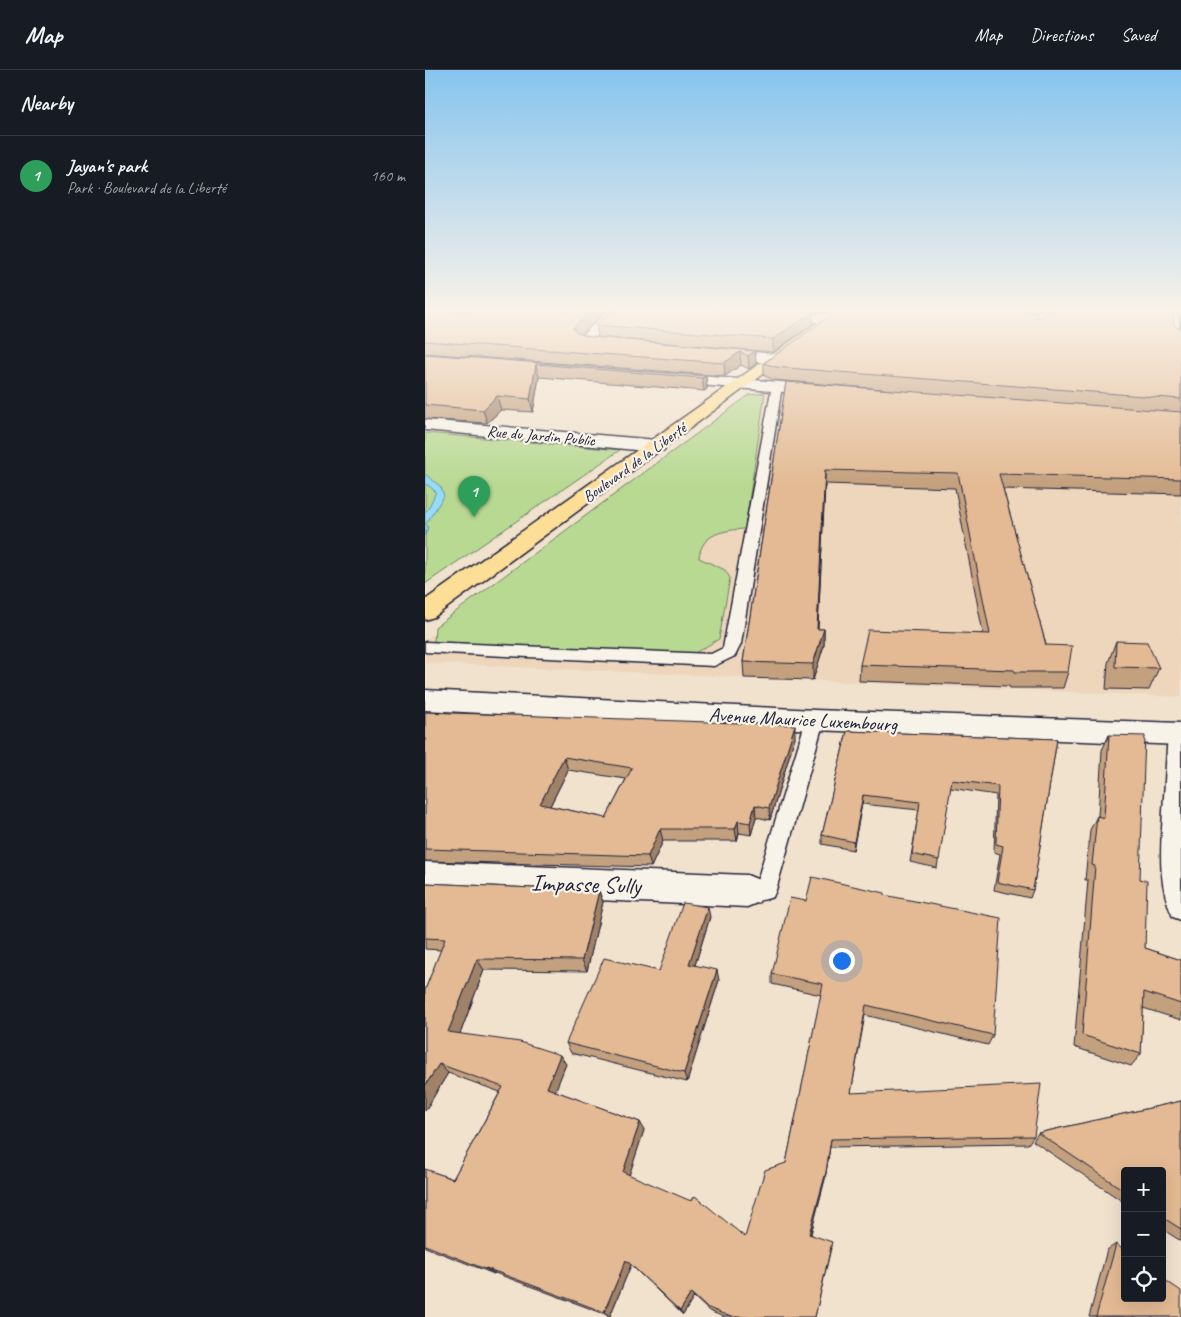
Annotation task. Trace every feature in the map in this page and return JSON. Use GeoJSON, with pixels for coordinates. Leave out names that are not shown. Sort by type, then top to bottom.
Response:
{"type":"FeatureCollection","features":[{"type":"Feature","properties":{"kind":"main road","name":"Boulevard de la Liberté"},"geometry":{"type":"LineString","coordinates":[[425,612],[762,369]]}},
{"type":"Feature","properties":{"kind":"street"},"geometry":{"type":"LineString","coordinates":[[657,378],[837,391]]}},
{"type":"Feature","properties":{"kind":"street","name":"Rue du Jardin Public"},"geometry":{"type":"LineString","coordinates":[[425,426],[657,446]]}},
{"type":"Feature","properties":{"kind":"street","name":"Avenue Maurice Luxembourg"},"geometry":{"type":"LineString","coordinates":[[425,700],[815,720],[1179,734]]}},
{"type":"Feature","properties":{"kind":"street","name":"Impasse Sully"},"geometry":{"type":"LineString","coordinates":[[425,877],[747,891]]}},
{"type":"Feature","properties":{"kind":"lane"},"geometry":{"type":"LineString","coordinates":[[425,646],[713,660],[729,652],[733,644],[777,386]]}},
{"type":"Feature","properties":{"kind":"lane"},"geometry":{"type":"LineString","coordinates":[[747,891],[765,890],[815,720]]}},
{"type":"Feature","properties":{"kind":"lane"},"geometry":{"type":"LineString","coordinates":[[1179,734],[1171,866],[1175,894],[1181,910]]}},
{"type":"Feature","properties":{"kind":"shaded area"},"geometry":{"type":"Polygon","coordinates":[[[756,391],[794,391],[1181,421],[1181,697],[425,663],[425,640],[756,391]]]}},
{"type":"Feature","properties":{"kind":"green space"},"geometry":{"type":"Polygon","coordinates":[[[765,393],[745,529],[715,534],[704,543],[699,558],[725,570],[730,578],[719,639],[695,653],[434,642],[435,627],[749,395],[765,393]]]}},
{"type":"Feature","properties":{"kind":"green space"},"geometry":{"type":"Polygon","coordinates":[[[425,433],[597,448],[620,450],[425,584],[425,433]]]}},
{"type":"Feature","properties":{"kind":"water"},"geometry":{"type":"Polygon","coordinates":[[[425,474],[441,487],[444,496],[426,524],[428,527],[425,536],[425,512],[436,492],[428,485],[425,485],[425,474]]]}},
{"type":"Feature","properties":{"kind":"building"},"geometry":{"type":"Polygon","coordinates":[[[425,369],[535,369],[530,399],[497,396],[483,410],[425,405],[425,369]]]}},
{"type":"Feature","properties":{"kind":"building"},"geometry":{"type":"Polygon","coordinates":[[[598,369],[706,376],[702,378],[598,369]]]}},
{"type":"Feature","properties":{"kind":"building"},"geometry":{"type":"Polygon","coordinates":[[[803,369],[1181,369],[1181,399],[803,369]]]}},
{"type":"Feature","properties":{"kind":"building"},"geometry":{"type":"Polygon","coordinates":[[[786,382],[1181,412],[1181,479],[999,474],[1046,645],[1072,646],[1068,672],[1015,672],[1014,670],[860,665],[868,630],[990,634],[958,473],[825,470],[817,629],[824,629],[813,664],[743,662],[786,382]]]}},
{"type":"Feature","properties":{"kind":"building"},"geometry":{"type":"Polygon","coordinates":[[[1116,641],[1147,642],[1159,668],[1115,667],[1116,641]]]}},
{"type":"Feature","properties":{"kind":"building"},"geometry":{"type":"Polygon","coordinates":[[[425,712],[795,725],[769,808],[755,805],[750,823],[738,821],[735,829],[660,829],[648,856],[425,849],[425,712]],[[564,757],[540,804],[606,818],[632,768],[564,757]]]}},
{"type":"Feature","properties":{"kind":"building"},"geometry":{"type":"Polygon","coordinates":[[[847,731],[1057,739],[1033,890],[997,882],[1003,846],[996,844],[998,786],[952,780],[939,860],[912,854],[920,802],[863,795],[854,842],[822,835],[847,731]]]}},
{"type":"Feature","properties":{"kind":"building"},"geometry":{"type":"Polygon","coordinates":[[[1109,735],[1145,736],[1140,879],[1147,881],[1145,948],[1181,960],[1181,1004],[1144,992],[1141,1054],[1082,1035],[1095,866],[1092,865],[1097,816],[1104,818],[1109,735]]]}},
{"type":"Feature","properties":{"kind":"building"},"geometry":{"type":"Polygon","coordinates":[[[812,877],[885,893],[884,895],[1001,918],[993,1035],[866,1005],[851,1093],[1041,1084],[1034,1136],[831,1139],[826,1172],[809,1234],[832,1242],[815,1317],[731,1317],[706,1307],[691,1293],[680,1311],[626,1260],[604,1312],[425,1245],[425,1169],[453,1179],[503,1087],[439,1064],[425,1086],[425,990],[445,939],[425,938],[425,883],[599,891],[582,960],[477,959],[448,1032],[520,1042],[560,1055],[547,1088],[640,1122],[623,1172],[691,1201],[695,1196],[745,1237],[765,1170],[786,1163],[823,984],[772,974],[790,898],[806,901],[812,877]]]}},
{"type":"Feature","properties":{"kind":"building"},"geometry":{"type":"Polygon","coordinates":[[[683,903],[708,907],[689,964],[717,970],[684,1073],[566,1043],[604,958],[659,971],[683,903]]]}},
{"type":"Feature","properties":{"kind":"building"},"geometry":{"type":"Polygon","coordinates":[[[1181,1101],[1181,1229],[1166,1220],[1166,1167],[1121,1167],[1121,1188],[1038,1133],[1181,1101]]]}},
{"type":"Feature","properties":{"kind":"building"},"geometry":{"type":"Polygon","coordinates":[[[1116,1244],[1121,1248],[1121,1302],[1166,1302],[1166,1281],[1181,1291],[1181,1317],[1096,1317],[1116,1244]]]}},
{"type":"Feature","properties":{"kind":"place","name":"Jayan's park"},"geometry":{"type":"Point","coordinates":[474,517]}}]}
